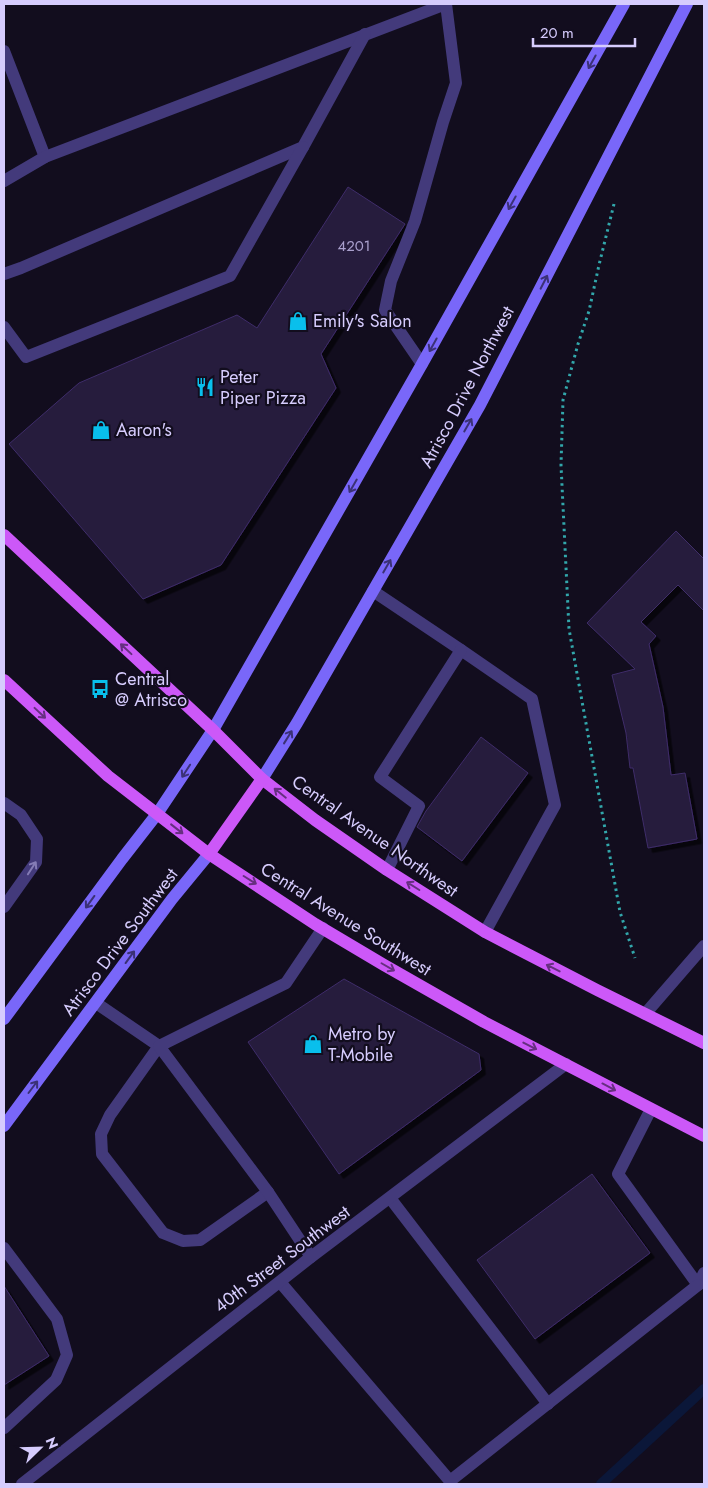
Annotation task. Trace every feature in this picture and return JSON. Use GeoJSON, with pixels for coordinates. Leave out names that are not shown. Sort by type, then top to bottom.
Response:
{"type":"FeatureCollection","features":[{"type":"Feature","properties":{"kind":"main road"},"geometry":{"type":"LineString","coordinates":[[4,1019],[157,814],[213,730],[422,364],[624,4]]}},
{"type":"Feature","properties":{"kind":"main road","name":"Atrisco Drive Northwest"},"geometry":{"type":"LineString","coordinates":[[262,779],[480,406],[687,4]]}},
{"type":"Feature","properties":{"kind":"main road","name":"Central Avenue Northwest"},"geometry":{"type":"LineString","coordinates":[[4,535],[213,730],[262,779],[315,820],[387,870],[485,932],[704,1043]]}},
{"type":"Feature","properties":{"kind":"main road","name":"Central Avenue Southwest"},"geometry":{"type":"LineString","coordinates":[[4,680],[108,776],[209,854],[323,928],[484,1022],[704,1136]]}},
{"type":"Feature","properties":{"kind":"main road","name":"Atrisco Drive Southwest"},"geometry":{"type":"LineString","coordinates":[[4,1126],[172,899],[209,854],[262,779]]}},
{"type":"Feature","properties":{"kind":"street"},"geometry":{"type":"LineString","coordinates":[[4,181],[46,157],[446,4],[456,83],[416,221],[391,281],[385,310],[422,364]]}},
{"type":"Feature","properties":{"kind":"street"},"geometry":{"type":"LineString","coordinates":[[4,327],[26,357],[230,276],[365,34]]}},
{"type":"Feature","properties":{"kind":"street"},"geometry":{"type":"LineString","coordinates":[[4,51],[46,157]]}},
{"type":"Feature","properties":{"kind":"street"},"geometry":{"type":"LineString","coordinates":[[4,274],[303,147]]}},
{"type":"Feature","properties":{"kind":"street"},"geometry":{"type":"LineString","coordinates":[[373,591],[532,699],[555,805],[485,932]]}},
{"type":"Feature","properties":{"kind":"street"},"geometry":{"type":"LineString","coordinates":[[387,870],[419,806],[380,777],[462,650]]}},
{"type":"Feature","properties":{"kind":"street"},"geometry":{"type":"LineString","coordinates":[[4,803],[21,815],[37,839],[36,862],[4,907]]}},
{"type":"Feature","properties":{"kind":"street"},"geometry":{"type":"LineString","coordinates":[[268,1192],[200,1240],[183,1241],[163,1233],[102,1154],[101,1134],[110,1115],[159,1046],[286,983],[323,928]]}},
{"type":"Feature","properties":{"kind":"street"},"geometry":{"type":"LineString","coordinates":[[645,1014],[704,946]]}},
{"type":"Feature","properties":{"kind":"street"},"geometry":{"type":"LineString","coordinates":[[96,1003],[159,1046],[268,1192],[311,1257]]}},
{"type":"Feature","properties":{"kind":"street","name":"40th Street Southwest"},"geometry":{"type":"LineString","coordinates":[[22,1484],[311,1257],[566,1064]]}},
{"type":"Feature","properties":{"kind":"street"},"geometry":{"type":"LineString","coordinates":[[652,1109],[618,1174],[698,1284]]}},
{"type":"Feature","properties":{"kind":"street"},"geometry":{"type":"LineString","coordinates":[[390,1198],[548,1404]]}},
{"type":"Feature","properties":{"kind":"street"},"geometry":{"type":"LineString","coordinates":[[4,1248],[56,1319],[68,1355],[56,1380],[4,1428]]}},
{"type":"Feature","properties":{"kind":"street"},"geometry":{"type":"LineString","coordinates":[[280,1282],[450,1481],[698,1284],[704,1272]]}},
{"type":"Feature","properties":{"kind":"path"},"geometry":{"type":"LineString","coordinates":[[614,204],[589,311],[563,400],[561,464],[568,629],[620,912],[635,958]]}},
{"type":"Feature","properties":{"kind":"building"},"geometry":{"type":"Polygon","coordinates":[[[348,187],[405,224],[321,354],[336,388],[221,565],[143,599],[9,444],[79,383],[237,315],[257,328],[348,187]]]}},
{"type":"Feature","properties":{"kind":"building"},"geometry":{"type":"Polygon","coordinates":[[[676,531],[704,559],[704,611],[678,585],[641,622],[656,636],[649,644],[663,707],[671,775],[685,773],[697,839],[648,848],[633,768],[630,768],[626,733],[612,675],[635,669],[587,623],[676,531]]]}},
{"type":"Feature","properties":{"kind":"building"},"geometry":{"type":"Polygon","coordinates":[[[481,737],[528,773],[462,861],[417,827],[426,811],[481,737]]]}},
{"type":"Feature","properties":{"kind":"building"},"geometry":{"type":"Polygon","coordinates":[[[344,979],[479,1054],[481,1070],[339,1174],[248,1042],[344,979]]]}},
{"type":"Feature","properties":{"kind":"building"},"geometry":{"type":"Polygon","coordinates":[[[592,1174],[650,1253],[535,1339],[477,1260],[592,1174]]]}},
{"type":"Feature","properties":{"kind":"building"},"geometry":{"type":"Polygon","coordinates":[[[4,1286],[49,1356],[4,1385],[4,1286]]]}},
{"type":"Feature","properties":{"kind":"waterway"},"geometry":{"type":"LineString","coordinates":[[601,1484],[704,1389]]}},
{"type":"Feature","properties":{"kind":"place","name":"Emily's Salon"},"geometry":{"type":"Point","coordinates":[298,321]}},
{"type":"Feature","properties":{"kind":"place","name":"Peter Piper Pizza"},"geometry":{"type":"Point","coordinates":[205,387]}},
{"type":"Feature","properties":{"kind":"place","name":"Aaron's"},"geometry":{"type":"Point","coordinates":[101,430]}},
{"type":"Feature","properties":{"kind":"place","name":"Central @ Atrisco"},"geometry":{"type":"Point","coordinates":[100,689]}},
{"type":"Feature","properties":{"kind":"place","name":"Metro by T-Mobile"},"geometry":{"type":"Point","coordinates":[313,1044]}}]}
